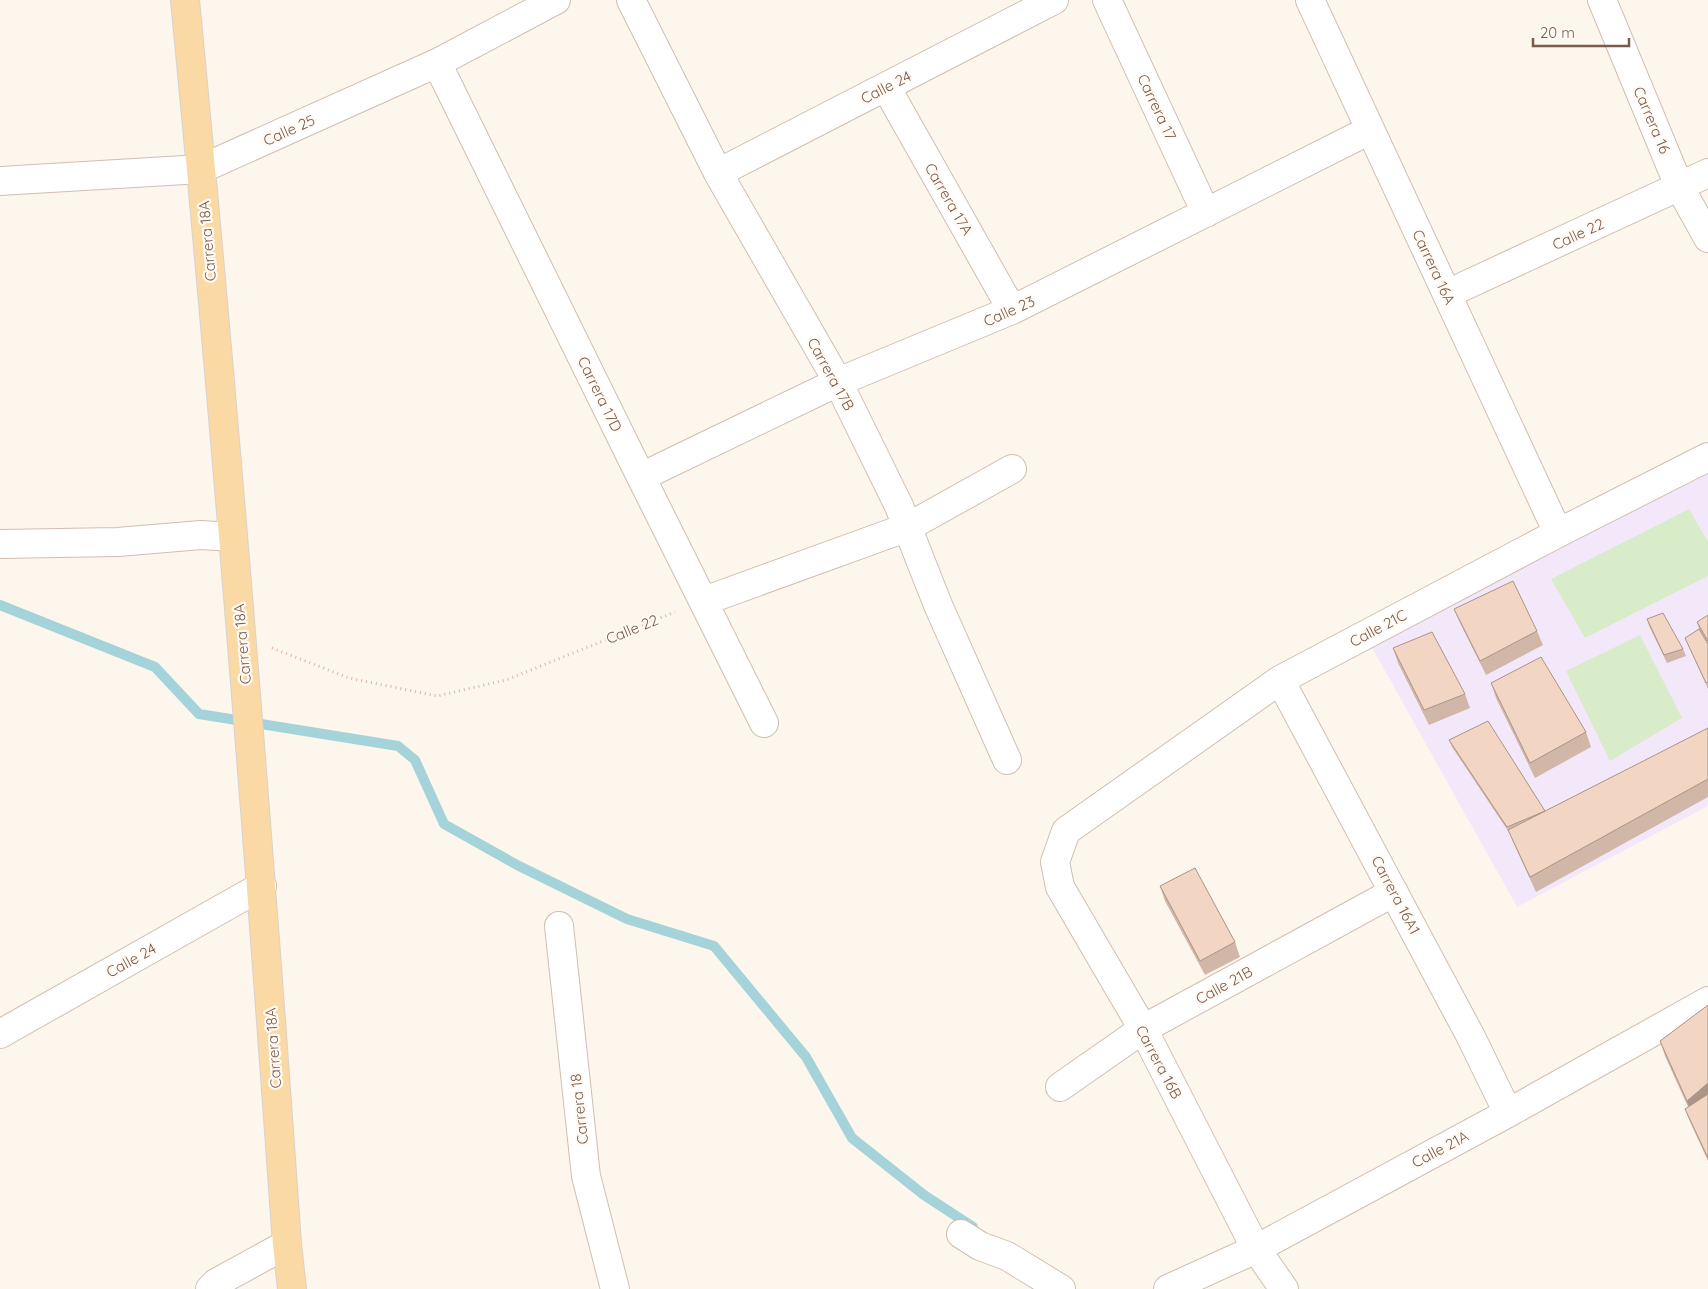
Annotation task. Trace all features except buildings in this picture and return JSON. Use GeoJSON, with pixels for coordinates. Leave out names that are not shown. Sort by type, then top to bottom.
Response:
{"type":"FeatureCollection","features":[{"type":"Feature","properties":{"kind":"main road","name":"Carrera 18A"},"geometry":{"type":"LineString","coordinates":[[185,0],[242,644],[262,886],[287,1244],[292,1289]]}},
{"type":"Feature","properties":{"kind":"street","name":"Calle 25"},"geometry":{"type":"LineString","coordinates":[[0,181],[201,169],[438,63],[556,0]]}},
{"type":"Feature","properties":{"kind":"street","name":"Carrera 17B"},"geometry":{"type":"LineString","coordinates":[[631,0],[718,174],[838,382],[899,506],[938,605],[1006,760]]}},
{"type":"Feature","properties":{"kind":"street","name":"Calle 24"},"geometry":{"type":"LineString","coordinates":[[718,174],[1054,0]]}},
{"type":"Feature","properties":{"kind":"street","name":"Carrera 17"},"geometry":{"type":"LineString","coordinates":[[1107,0],[1206,214]]}},
{"type":"Feature","properties":{"kind":"street","name":"Carrera 16A"},"geometry":{"type":"LineString","coordinates":[[1310,0],[1558,533]]}},
{"type":"Feature","properties":{"kind":"street","name":"Carrera 16"},"geometry":{"type":"LineString","coordinates":[[1602,0],[1680,186],[1708,238]]}},
{"type":"Feature","properties":{"kind":"street","name":"Carrera 17D"},"geometry":{"type":"LineString","coordinates":[[438,63],[764,723]]}},
{"type":"Feature","properties":{"kind":"street","name":"Carrera 17A"},"geometry":{"type":"LineString","coordinates":[[886,87],[1012,310]]}},
{"type":"Feature","properties":{"kind":"street","name":"Calle 23"},"geometry":{"type":"LineString","coordinates":[[641,477],[838,382],[1012,310],[1370,130]]}},
{"type":"Feature","properties":{"kind":"street","name":"Calle 22"},"geometry":{"type":"LineString","coordinates":[[1447,294],[1708,173]]}},
{"type":"Feature","properties":{"kind":"street","name":"Calle 21C"},"geometry":{"type":"LineString","coordinates":[[1066,831],[1280,680],[1708,456]]}},
{"type":"Feature","properties":{"kind":"street"},"geometry":{"type":"LineString","coordinates":[[704,601],[908,528],[1012,469]]}},
{"type":"Feature","properties":{"kind":"street"},"geometry":{"type":"LineString","coordinates":[[0,544],[118,542],[201,535],[233,537]]}},
{"type":"Feature","properties":{"kind":"street","name":"Carrera 16A1"},"geometry":{"type":"LineString","coordinates":[[1280,680],[1471,1037],[1508,1113]]}},
{"type":"Feature","properties":{"kind":"street","name":"Carrera 16B"},"geometry":{"type":"LineString","coordinates":[[1066,831],[1055,862],[1060,887],[1143,1029],[1256,1249],[1284,1289]]}},
{"type":"Feature","properties":{"kind":"street","name":"Calle 24"},"geometry":{"type":"LineString","coordinates":[[0,1034],[262,886]]}},
{"type":"Feature","properties":{"kind":"street","name":"Calle 21B"},"geometry":{"type":"LineString","coordinates":[[1060,1087],[1143,1029],[1394,892]]}},
{"type":"Feature","properties":{"kind":"street","name":"Carrera 18"},"geometry":{"type":"LineString","coordinates":[[559,926],[586,1176],[615,1289]]}},
{"type":"Feature","properties":{"kind":"street","name":"Calle 21A"},"geometry":{"type":"LineString","coordinates":[[1168,1289],[1256,1249],[1508,1113],[1708,1001]]}},
{"type":"Feature","properties":{"kind":"street"},"geometry":{"type":"LineString","coordinates":[[961,1234],[980,1246],[1007,1256],[1061,1289]]}},
{"type":"Feature","properties":{"kind":"street"},"geometry":{"type":"LineString","coordinates":[[210,1289],[216,1283],[287,1244]]}},
{"type":"Feature","properties":{"kind":"path","name":"Calle 22"},"geometry":{"type":"LineString","coordinates":[[242,644],[349,678],[437,696],[506,680],[704,601]]}},
{"type":"Feature","properties":{"kind":"shaded area"},"geometry":{"type":"Polygon","coordinates":[[[1708,468],[1708,806],[1517,907],[1370,644],[1708,468]]]}},
{"type":"Feature","properties":{"kind":"green space"},"geometry":{"type":"Polygon","coordinates":[[[1689,509],[1708,542],[1708,576],[1585,638],[1551,579],[1689,509]]]}},
{"type":"Feature","properties":{"kind":"green space"},"geometry":{"type":"Polygon","coordinates":[[[1640,635],[1682,718],[1610,761],[1566,671],[1640,635]]]}},
{"type":"Feature","properties":{"kind":"waterway"},"geometry":{"type":"LineString","coordinates":[[0,605],[155,667],[199,714],[398,746],[415,760],[444,824],[517,865],[627,919],[714,946],[806,1057],[852,1138],[924,1195],[973,1227]]}}]}
